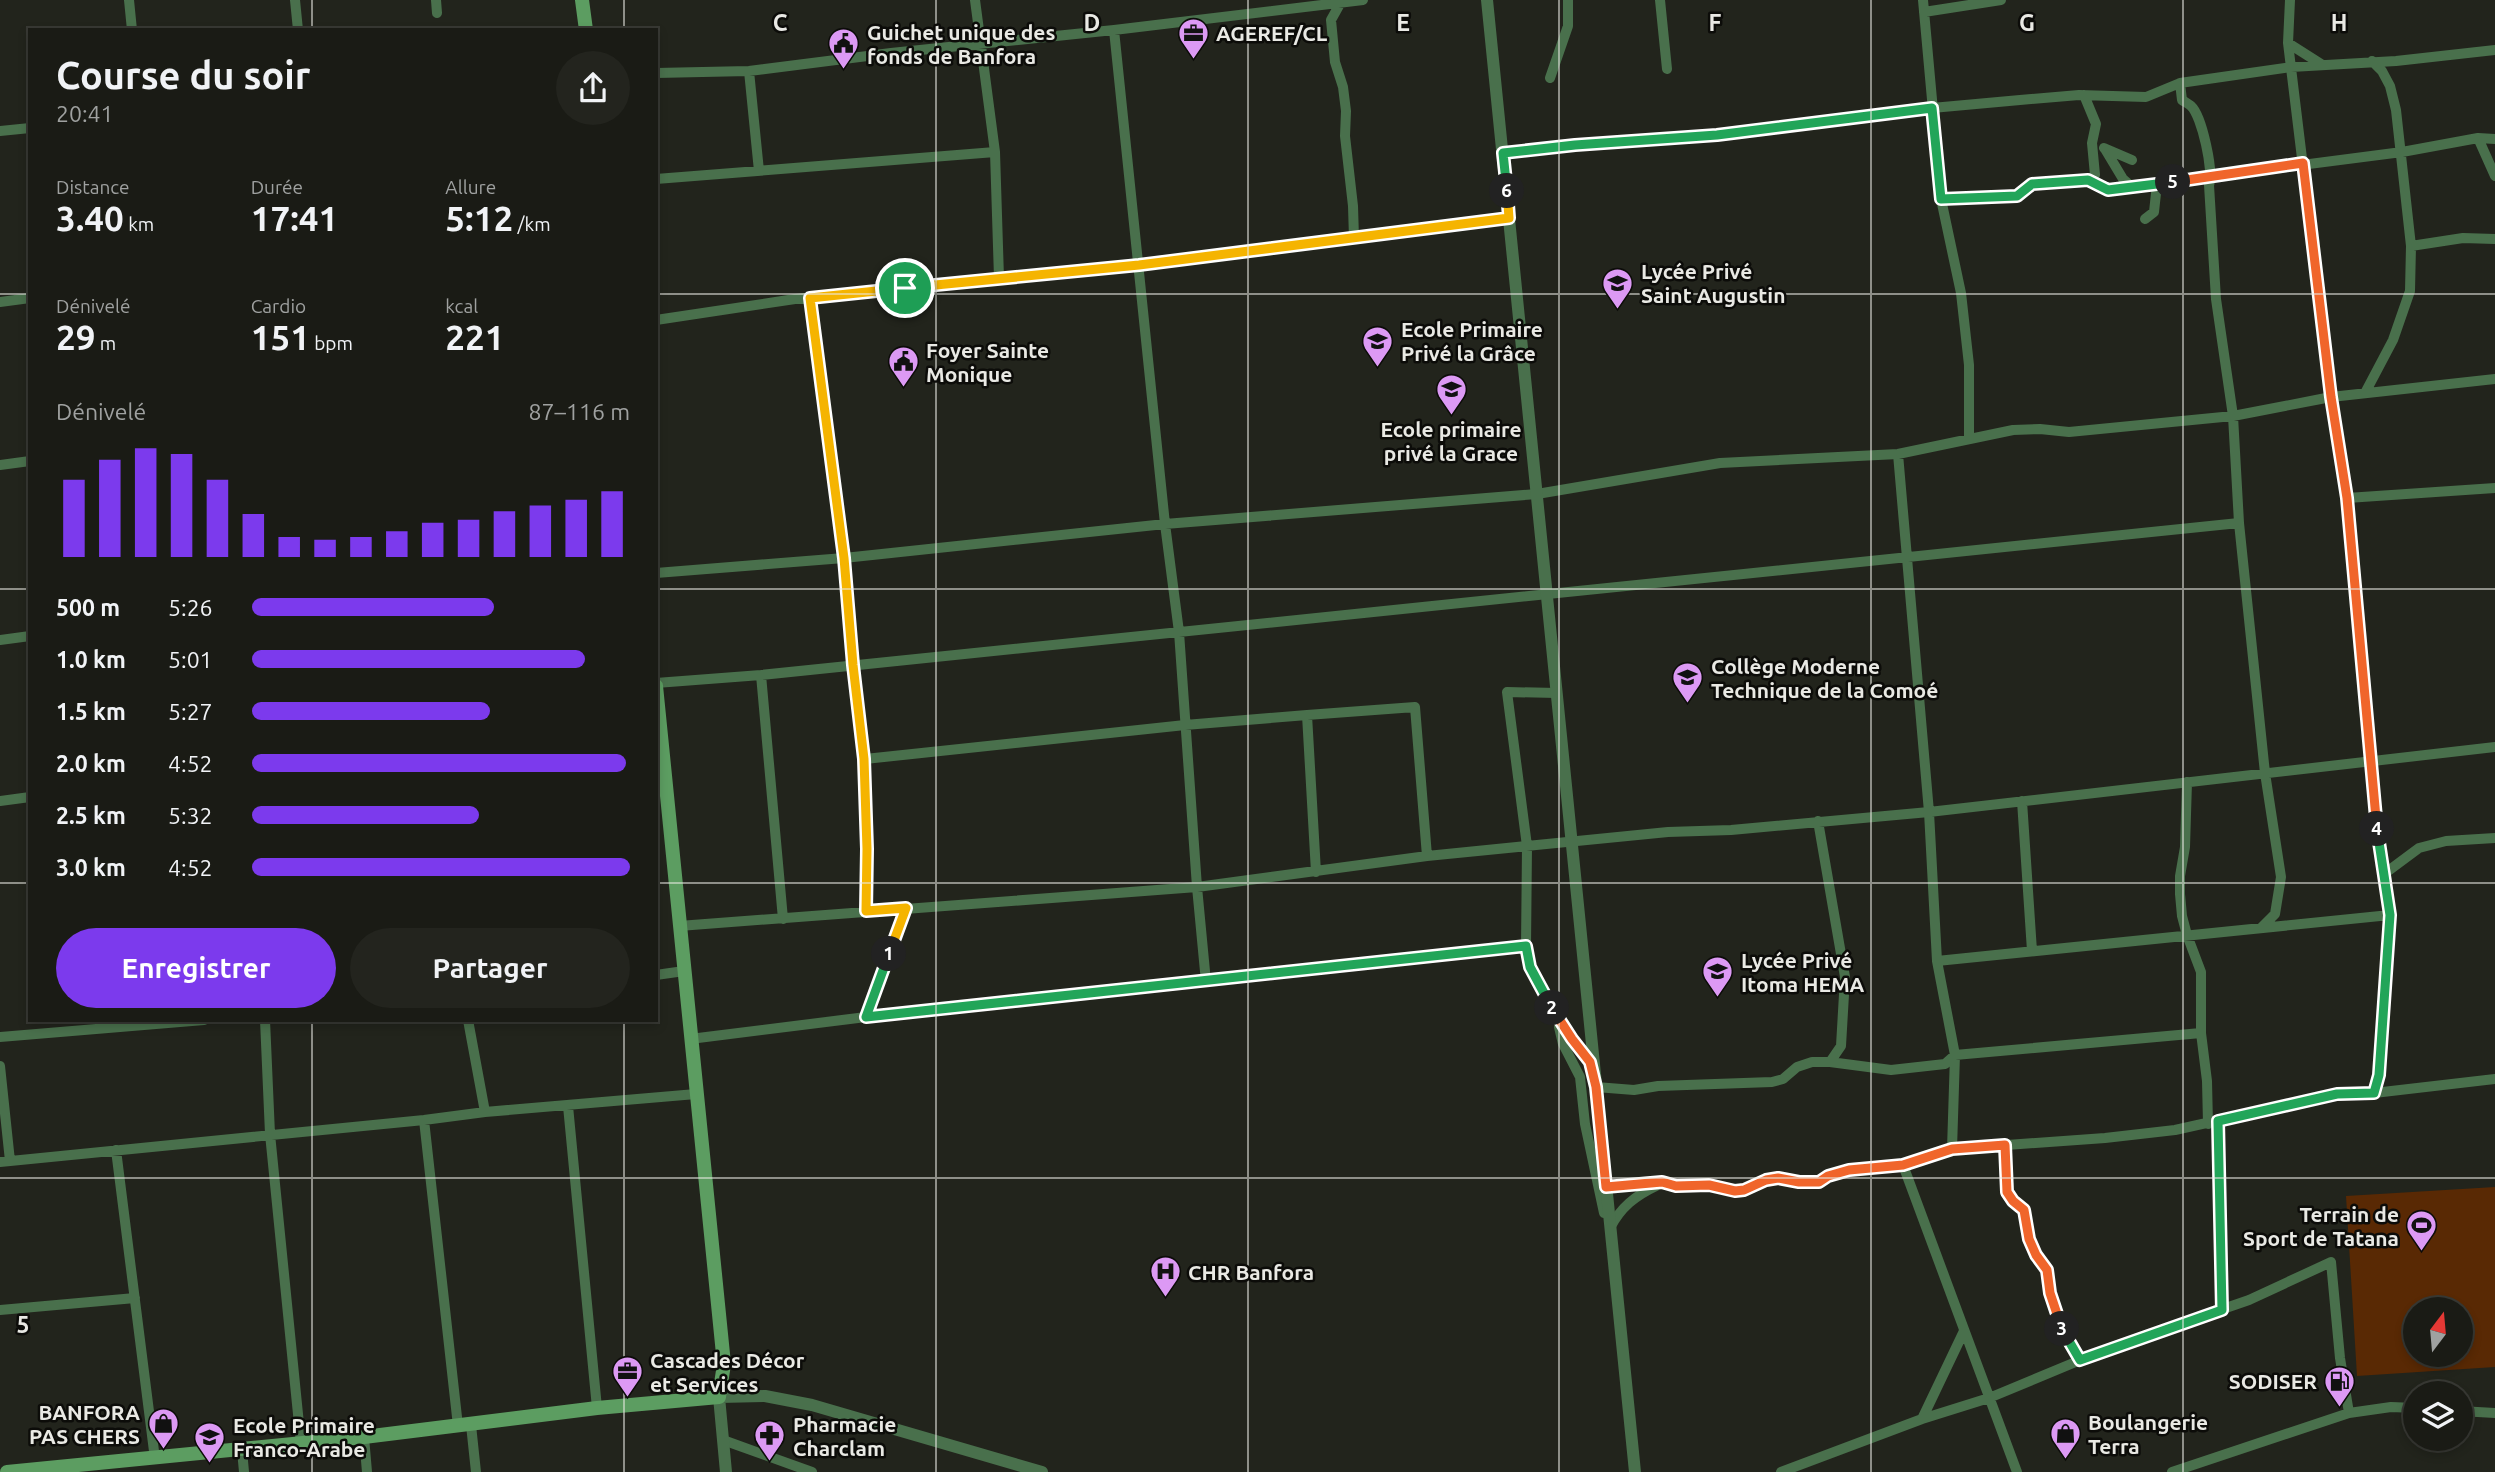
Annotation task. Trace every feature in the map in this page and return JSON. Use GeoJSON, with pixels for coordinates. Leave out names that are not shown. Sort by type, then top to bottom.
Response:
{"type":"FeatureCollection","features":[{"type":"Feature","properties":{"kind":"main road"},"geometry":{"type":"LineString","coordinates":[[582,0],[586,28]]}},
{"type":"Feature","properties":{"kind":"main road"},"geometry":{"type":"LineString","coordinates":[[8,1472],[110,1468],[155,1459],[364,1437],[597,1408],[719,1397],[724,1364],[658,736]]}},
{"type":"Feature","properties":{"kind":"street"},"geometry":{"type":"LineString","coordinates":[[129,0],[132,28]]}},
{"type":"Feature","properties":{"kind":"street"},"geometry":{"type":"LineString","coordinates":[[295,0],[298,28]]}},
{"type":"Feature","properties":{"kind":"street"},"geometry":{"type":"LineString","coordinates":[[436,0],[437,13]]}},
{"type":"Feature","properties":{"kind":"street"},"geometry":{"type":"LineString","coordinates":[[975,0],[995,152],[999,278]]}},
{"type":"Feature","properties":{"kind":"street"},"geometry":{"type":"LineString","coordinates":[[658,73],[749,71],[891,52],[1114,30],[1363,0]]}},
{"type":"Feature","properties":{"kind":"street"},"geometry":{"type":"LineString","coordinates":[[1488,0],[1635,1472]]}},
{"type":"Feature","properties":{"kind":"street"},"geometry":{"type":"LineString","coordinates":[[1549,78],[1568,26],[1568,0]]}},
{"type":"Feature","properties":{"kind":"street"},"geometry":{"type":"LineString","coordinates":[[1660,0],[1667,69]]}},
{"type":"Feature","properties":{"kind":"street"},"geometry":{"type":"LineString","coordinates":[[1923,0],[1941,199],[1963,305],[1969,365],[1969,439]]}},
{"type":"Feature","properties":{"kind":"street"},"geometry":{"type":"LineString","coordinates":[[1924,12],[2001,0]]}},
{"type":"Feature","properties":{"kind":"street"},"geometry":{"type":"LineString","coordinates":[[2290,0],[2288,43],[2331,397],[2347,498],[2362,677],[2390,915],[2379,1075],[2374,1093]]}},
{"type":"Feature","properties":{"kind":"street"},"geometry":{"type":"LineString","coordinates":[[1341,2],[1331,20],[1335,62],[1343,87],[1346,111],[1345,136],[1354,238]]}},
{"type":"Feature","properties":{"kind":"street"},"geometry":{"type":"LineString","coordinates":[[1114,30],[1165,524],[1179,632],[1206,982]]}},
{"type":"Feature","properties":{"kind":"street"},"geometry":{"type":"LineString","coordinates":[[2288,43],[2322,65]]}},
{"type":"Feature","properties":{"kind":"street"},"geometry":{"type":"LineString","coordinates":[[1503,153],[1717,135],[1932,108],[2084,95],[2146,97],[2180,83],[2291,67],[2396,61],[2493,47]]}},
{"type":"Feature","properties":{"kind":"street"},"geometry":{"type":"LineString","coordinates":[[2365,393],[2393,340],[2410,290],[2411,246],[2396,110],[2390,86],[2382,71],[2372,61]]}},
{"type":"Feature","properties":{"kind":"street"},"geometry":{"type":"LineString","coordinates":[[749,71],[759,171]]}},
{"type":"Feature","properties":{"kind":"street"},"geometry":{"type":"LineString","coordinates":[[2180,83],[2182,100],[2193,108],[2203,134],[2211,178],[2208,185],[2216,299],[2233,415],[2239,523],[2265,773],[2279,856],[2281,877],[2275,914],[2261,928]]}},
{"type":"Feature","properties":{"kind":"street"},"geometry":{"type":"LineString","coordinates":[[2084,95],[2096,124],[2092,143],[2095,175],[2088,180]]}},
{"type":"Feature","properties":{"kind":"street"},"geometry":{"type":"LineString","coordinates":[[0,131],[28,128]]}},
{"type":"Feature","properties":{"kind":"street"},"geometry":{"type":"LineString","coordinates":[[1941,199],[2017,196],[2032,184],[2088,180],[2108,190],[2402,152],[2478,138],[2495,139]]}},
{"type":"Feature","properties":{"kind":"street"},"geometry":{"type":"LineString","coordinates":[[2478,138],[2495,176]]}},
{"type":"Feature","properties":{"kind":"street"},"geometry":{"type":"LineString","coordinates":[[2092,143],[2132,160]]}},
{"type":"Feature","properties":{"kind":"street"},"geometry":{"type":"LineString","coordinates":[[2105,149],[2123,179],[2132,187]]}},
{"type":"Feature","properties":{"kind":"street"},"geometry":{"type":"LineString","coordinates":[[658,179],[995,152]]}},
{"type":"Feature","properties":{"kind":"street"},"geometry":{"type":"LineString","coordinates":[[2145,219],[2154,212],[2157,184]]}},
{"type":"Feature","properties":{"kind":"street"},"geometry":{"type":"LineString","coordinates":[[658,320],[810,298],[1139,265],[1509,218]]}},
{"type":"Feature","properties":{"kind":"street"},"geometry":{"type":"LineString","coordinates":[[2411,246],[2463,238],[2495,239]]}},
{"type":"Feature","properties":{"kind":"street"},"geometry":{"type":"LineString","coordinates":[[0,302],[28,298]]}},
{"type":"Feature","properties":{"kind":"street"},"geometry":{"type":"LineString","coordinates":[[810,298],[844,558],[864,759],[866,911]]}},
{"type":"Feature","properties":{"kind":"street"},"geometry":{"type":"LineString","coordinates":[[658,573],[844,558],[1165,524],[1537,494],[1720,463],[1898,454],[2013,430],[2069,432],[2233,415],[2331,397],[2495,379]]}},
{"type":"Feature","properties":{"kind":"street"},"geometry":{"type":"LineString","coordinates":[[1898,454],[1929,812],[1937,961],[1955,1055],[1952,1149]]}},
{"type":"Feature","properties":{"kind":"street"},"geometry":{"type":"LineString","coordinates":[[0,465],[28,461]]}},
{"type":"Feature","properties":{"kind":"street"},"geometry":{"type":"LineString","coordinates":[[2347,498],[2495,488]]}},
{"type":"Feature","properties":{"kind":"street"},"geometry":{"type":"LineString","coordinates":[[658,685],[2239,523]]}},
{"type":"Feature","properties":{"kind":"street"},"geometry":{"type":"LineString","coordinates":[[0,640],[28,636]]}},
{"type":"Feature","properties":{"kind":"street"},"geometry":{"type":"LineString","coordinates":[[761,675],[783,919]]}},
{"type":"Feature","properties":{"kind":"street"},"geometry":{"type":"LineString","coordinates":[[1557,694],[1507,692],[1527,846],[1526,946],[1530,967],[1557,1017],[1590,1062],[1596,1087]]}},
{"type":"Feature","properties":{"kind":"street"},"geometry":{"type":"LineString","coordinates":[[864,759],[1185,725],[1415,707],[1427,856]]}},
{"type":"Feature","properties":{"kind":"street"},"geometry":{"type":"LineString","coordinates":[[1307,715],[1315,872]]}},
{"type":"Feature","properties":{"kind":"street"},"geometry":{"type":"LineString","coordinates":[[679,926],[1197,887],[1427,856],[1668,832],[1731,830],[1929,812],[2495,747]]}},
{"type":"Feature","properties":{"kind":"street"},"geometry":{"type":"LineString","coordinates":[[2187,782],[2185,847],[2180,876],[2182,916],[2202,972],[2201,1032],[2213,1123],[2222,1310]]}},
{"type":"Feature","properties":{"kind":"street"},"geometry":{"type":"LineString","coordinates":[[0,801],[28,797]]}},
{"type":"Feature","properties":{"kind":"street"},"geometry":{"type":"LineString","coordinates":[[2022,801],[2032,951]]}},
{"type":"Feature","properties":{"kind":"street"},"geometry":{"type":"LineString","coordinates":[[1818,821],[1845,977],[1840,1046],[1830,1062]]}},
{"type":"Feature","properties":{"kind":"street"},"geometry":{"type":"LineString","coordinates":[[2384,874],[2420,848],[2446,841],[2495,838]]}},
{"type":"Feature","properties":{"kind":"street"},"geometry":{"type":"LineString","coordinates":[[2279,897],[2283,911],[2291,922],[2297,924]]}},
{"type":"Feature","properties":{"kind":"street"},"geometry":{"type":"LineString","coordinates":[[866,1017],[906,908]]}},
{"type":"Feature","properties":{"kind":"street"},"geometry":{"type":"LineString","coordinates":[[1937,961],[2390,915]]}},
{"type":"Feature","properties":{"kind":"street"},"geometry":{"type":"LineString","coordinates":[[690,1039],[866,1017],[1526,946]]}},
{"type":"Feature","properties":{"kind":"street"},"geometry":{"type":"LineString","coordinates":[[658,975],[684,971]]}},
{"type":"Feature","properties":{"kind":"street"},"geometry":{"type":"LineString","coordinates":[[1557,1017],[1563,1044],[1580,1077],[1585,1124],[1612,1242]]}},
{"type":"Feature","properties":{"kind":"street"},"geometry":{"type":"LineString","coordinates":[[0,1037],[165,1022]]}},
{"type":"Feature","properties":{"kind":"street"},"geometry":{"type":"LineString","coordinates":[[265,1022],[270,1134],[301,1444]]}},
{"type":"Feature","properties":{"kind":"street"},"geometry":{"type":"LineString","coordinates":[[468,1022],[485,1112]]}},
{"type":"Feature","properties":{"kind":"street"},"geometry":{"type":"LineString","coordinates":[[1596,1087],[1633,1090],[1658,1086],[1772,1082],[1783,1079],[1797,1067],[1812,1062],[1891,1070],[1945,1064],[1955,1055],[2201,1032]]}},
{"type":"Feature","properties":{"kind":"street"},"geometry":{"type":"LineString","coordinates":[[0,1066],[5,1161],[485,1112],[696,1094]]}},
{"type":"Feature","properties":{"kind":"street"},"geometry":{"type":"LineString","coordinates":[[1606,1187],[1662,1182],[1676,1186],[1709,1185],[1735,1191],[1778,1178],[1819,1182],[1828,1176],[1849,1170],[1903,1165],[1952,1149],[2175,1130],[2337,1094],[2374,1093],[2495,1079]]}},
{"type":"Feature","properties":{"kind":"street"},"geometry":{"type":"LineString","coordinates":[[568,1105],[597,1408]]}},
{"type":"Feature","properties":{"kind":"street"},"geometry":{"type":"LineString","coordinates":[[424,1120],[464,1425],[476,1472]]}},
{"type":"Feature","properties":{"kind":"street"},"geometry":{"type":"LineString","coordinates":[[2005,1145],[2007,1192],[2024,1210],[2029,1239],[2047,1270],[2050,1293],[2060,1325],[2080,1360]]}},
{"type":"Feature","properties":{"kind":"street"},"geometry":{"type":"LineString","coordinates":[[116,1150],[155,1459]]}},
{"type":"Feature","properties":{"kind":"street"},"geometry":{"type":"LineString","coordinates":[[1903,1165],[2017,1472]]}},
{"type":"Feature","properties":{"kind":"street"},"geometry":{"type":"LineString","coordinates":[[1610,1228],[1618,1213],[1629,1202],[1662,1182]]}},
{"type":"Feature","properties":{"kind":"street"},"geometry":{"type":"LineString","coordinates":[[1781,1472],[1922,1419],[1989,1398],[2080,1360],[2222,1310],[2331,1262],[2339,1350],[2349,1413]]}},
{"type":"Feature","properties":{"kind":"street"},"geometry":{"type":"LineString","coordinates":[[0,1310],[135,1298]]}},
{"type":"Feature","properties":{"kind":"street"},"geometry":{"type":"LineString","coordinates":[[1922,1419],[1964,1331]]}},
{"type":"Feature","properties":{"kind":"street"},"geometry":{"type":"LineString","coordinates":[[726,1472],[719,1397],[765,1396],[812,1405],[1042,1472]]}},
{"type":"Feature","properties":{"kind":"street"},"geometry":{"type":"LineString","coordinates":[[2172,1472],[2206,1467],[2349,1413],[2403,1408]]}},
{"type":"Feature","properties":{"kind":"street"},"geometry":{"type":"LineString","coordinates":[[2473,1412],[2495,1413]]}},
{"type":"Feature","properties":{"kind":"street"},"geometry":{"type":"LineString","coordinates":[[364,1437],[367,1472]]}},
{"type":"Feature","properties":{"kind":"street"},"geometry":{"type":"LineString","coordinates":[[723,1440],[812,1472]]}},
{"type":"Feature","properties":{"kind":"street"},"geometry":{"type":"LineString","coordinates":[[242,1450],[244,1472]]}},
{"type":"Feature","properties":{"kind":"shaded area","name":"Terrain de Sport de Tatana"},"geometry":{"type":"Polygon","coordinates":[[[2495,1187],[2495,1367],[2357,1376],[2346,1196],[2495,1187]]]}},
{"type":"Feature","properties":{"kind":"place","name":"AGEREF/CL"},"geometry":{"type":"Point","coordinates":[1193,60]}},
{"type":"Feature","properties":{"kind":"place","name":"Guichet unique des fonds de Banfora"},"geometry":{"type":"Point","coordinates":[844,71]}},
{"type":"Feature","properties":{"kind":"place","name":"Lycée Privé Saint Augustin"},"geometry":{"type":"Point","coordinates":[1618,310]}},
{"type":"Feature","properties":{"kind":"place","name":"Ecole Primaire Privé la Grâce"},"geometry":{"type":"Point","coordinates":[1378,368]}},
{"type":"Feature","properties":{"kind":"place","name":"Foyer Sainte Monique"},"geometry":{"type":"Point","coordinates":[903,389]}},
{"type":"Feature","properties":{"kind":"place","name":"Ecole primaire privé la Grace"},"geometry":{"type":"Point","coordinates":[1451,416]}},
{"type":"Feature","properties":{"kind":"place","name":"Collège Moderne Technique de la Comoé"},"geometry":{"type":"Point","coordinates":[1688,705]}},
{"type":"Feature","properties":{"kind":"place","name":"Lycée Privé Itoma HEMA"},"geometry":{"type":"Point","coordinates":[1718,999]}},
{"type":"Feature","properties":{"kind":"place","name":"Terrain de Sport de Tatana"},"geometry":{"type":"Point","coordinates":[2422,1253]}},
{"type":"Feature","properties":{"kind":"place","name":"CHR Banfora"},"geometry":{"type":"Point","coordinates":[1165,1299]}},
{"type":"Feature","properties":{"kind":"place","name":"Cascades Décor et Services"},"geometry":{"type":"Point","coordinates":[627,1399]}},
{"type":"Feature","properties":{"kind":"place","name":"SODISER"},"geometry":{"type":"Point","coordinates":[2340,1408]}},
{"type":"Feature","properties":{"kind":"place","name":"BANFORA PAS CHERS"},"geometry":{"type":"Point","coordinates":[163,1451]}},
{"type":"Feature","properties":{"kind":"place","name":"Boulangerie Terra"},"geometry":{"type":"Point","coordinates":[2065,1461]}},
{"type":"Feature","properties":{"kind":"place","name":"Pharmacie Charclam"},"geometry":{"type":"Point","coordinates":[770,1463]}},
{"type":"Feature","properties":{"kind":"place","name":"Ecole Primaire Franco-Arabe"},"geometry":{"type":"Point","coordinates":[210,1464]}},
{"type":"Feature","properties":{"kind":"route"},"geometry":{"type":"LineString","coordinates":[[1932,108],[1941,199],[2017,196],[2032,184],[2088,180],[2108,190],[2242,174],[2303,163],[2331,397],[2347,498],[2378,836],[2390,915],[2379,1075],[2374,1093],[2337,1094],[2218,1121],[2222,1310],[2080,1360],[2060,1325],[2050,1293],[2047,1270],[2029,1239],[2024,1210],[2007,1192],[2005,1145],[1952,1149],[1903,1165],[1849,1170],[1828,1176],[1819,1182],[1778,1178],[1766,1180],[1735,1191],[1709,1185],[1676,1186],[1662,1182],[1606,1187],[1596,1087],[1590,1062],[1557,1017],[1539,985],[1530,967],[1526,946],[866,1017],[906,908],[866,911],[864,759],[844,558],[810,298],[905,288],[1139,265],[1509,218],[1503,153],[1717,135],[1932,108]]}}]}
